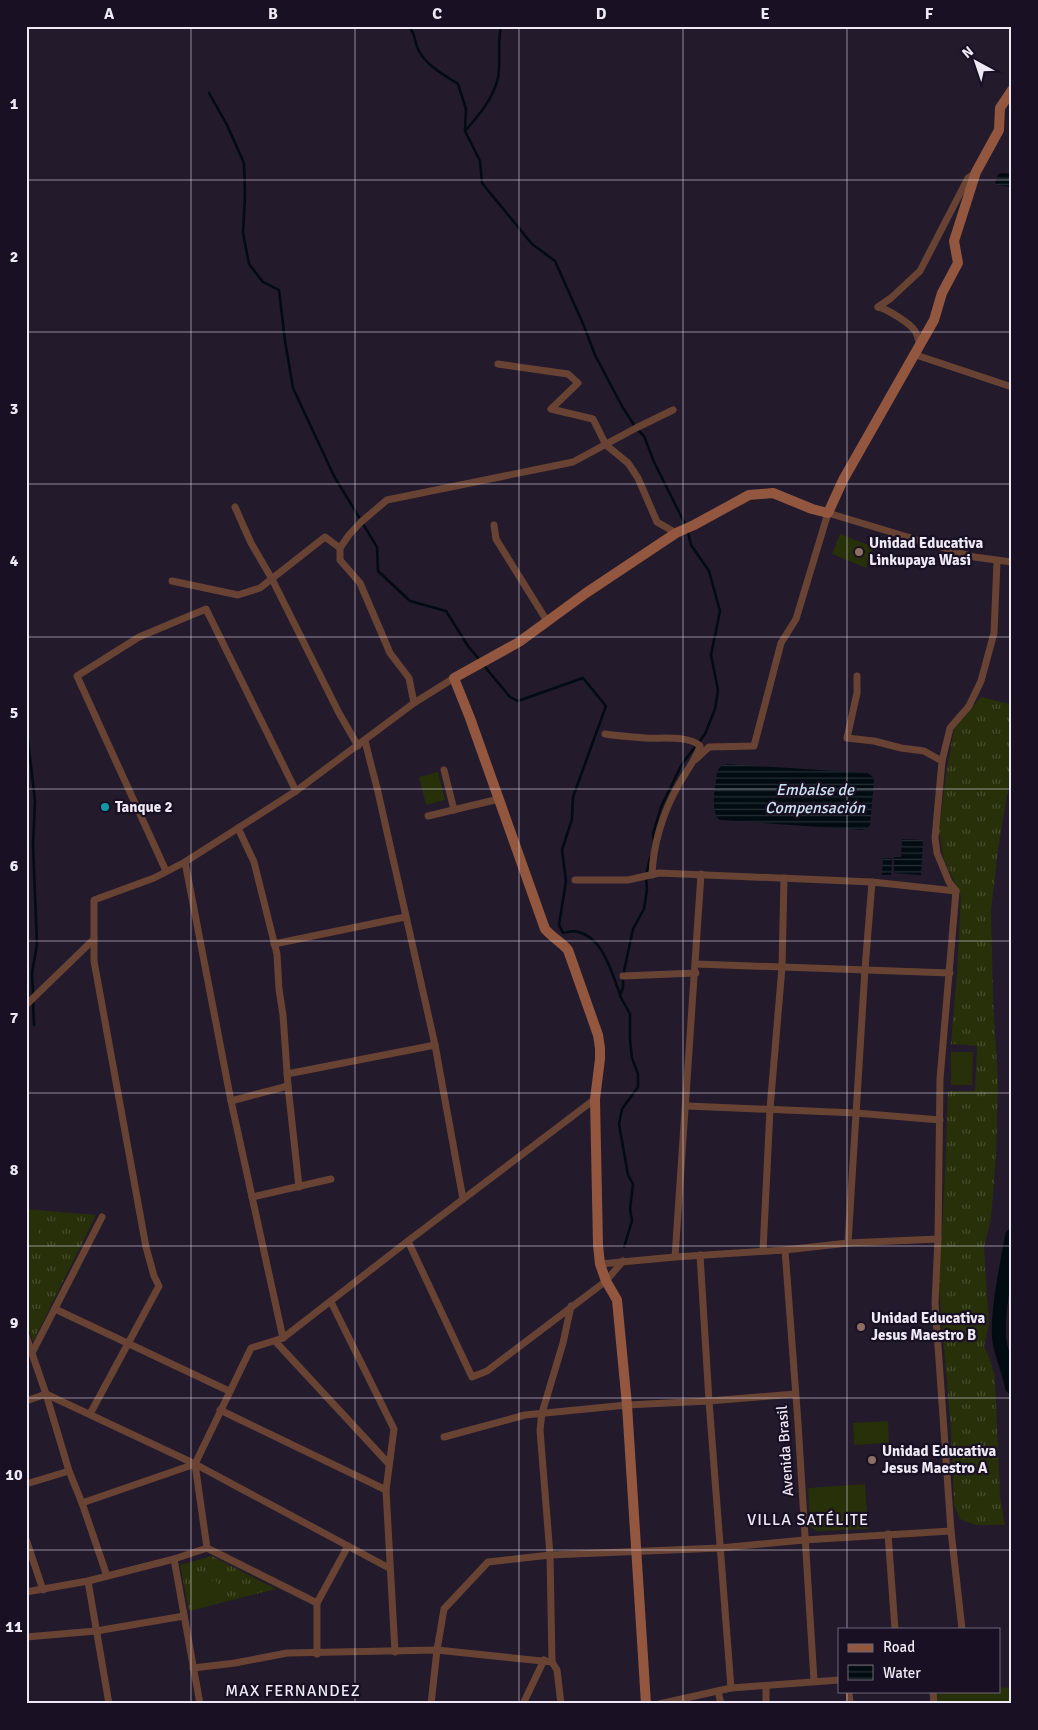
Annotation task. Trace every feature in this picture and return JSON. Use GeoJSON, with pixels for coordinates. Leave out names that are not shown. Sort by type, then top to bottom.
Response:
{"type":"FeatureCollection","features":[{"type":"Feature","properties":{"kind":"street"},"geometry":{"type":"LineString","coordinates":[[652,875],[652,861],[664,817],[677,787],[695,760],[708,747],[754,746],[781,643],[796,619],[828,513],[848,472],[934,320],[942,293],[958,264],[954,241],[976,172],[999,130],[1000,108],[1012,90]]}},
{"type":"Feature","properties":{"kind":"street"},"geometry":{"type":"LineString","coordinates":[[918,351],[919,340],[914,329],[896,315],[878,307],[891,298],[920,271],[968,178],[976,172]]}},
{"type":"Feature","properties":{"kind":"street"},"geometry":{"type":"LineString","coordinates":[[918,351],[1012,387]]}},
{"type":"Feature","properties":{"kind":"street"},"geometry":{"type":"LineString","coordinates":[[498,364],[568,374],[578,383],[551,409],[593,419],[606,445],[628,463],[638,478],[658,522],[676,533]]}},
{"type":"Feature","properties":{"kind":"street"},"geometry":{"type":"LineString","coordinates":[[414,703],[409,678],[390,653],[360,583],[340,560],[340,548],[349,535],[387,500],[573,462],[673,410]]}},
{"type":"Feature","properties":{"kind":"street"},"geometry":{"type":"LineString","coordinates":[[90,1414],[159,1286],[154,1276],[146,1247],[94,961],[94,900],[154,878],[185,862],[296,791],[414,703],[454,678],[519,642],[546,621],[676,533],[749,495],[773,493],[812,509],[959,553],[997,561],[1012,562]]}},
{"type":"Feature","properties":{"kind":"street"},"geometry":{"type":"LineString","coordinates":[[235,507],[251,543],[272,579],[339,713],[361,744],[378,792],[435,1045],[463,1199]]}},
{"type":"Feature","properties":{"kind":"street"},"geometry":{"type":"LineString","coordinates":[[494,524],[496,539],[546,621]]}},
{"type":"Feature","properties":{"kind":"street"},"geometry":{"type":"LineString","coordinates":[[172,581],[238,595],[260,588],[325,537],[340,548]]}},
{"type":"Feature","properties":{"kind":"street"},"geometry":{"type":"LineString","coordinates":[[962,1628],[951,1531],[935,1303],[938,1239],[940,1078],[956,891],[949,882],[937,853],[935,838],[942,761],[950,728],[969,706],[981,681],[994,633],[997,561]]}},
{"type":"Feature","properties":{"kind":"street"},"geometry":{"type":"LineString","coordinates":[[166,871],[77,676],[131,642],[206,608],[296,791]]}},
{"type":"Feature","properties":{"kind":"street"},"geometry":{"type":"LineString","coordinates":[[857,676],[857,693],[847,738],[874,741],[924,752],[942,761]]}},
{"type":"Feature","properties":{"kind":"street"},"geometry":{"type":"LineString","coordinates":[[454,678],[545,929],[550,936],[562,942],[568,950],[598,1035],[600,1059],[595,1099],[597,1227],[600,1264],[606,1281],[617,1300],[627,1405],[646,1704]]}},
{"type":"Feature","properties":{"kind":"street"},"geometry":{"type":"LineString","coordinates":[[605,734],[683,739],[700,746],[695,760]]}},
{"type":"Feature","properties":{"kind":"street"},"geometry":{"type":"LineString","coordinates":[[444,770],[454,810]]}},
{"type":"Feature","properties":{"kind":"street"},"geometry":{"type":"LineString","coordinates":[[428,816],[499,799]]}},
{"type":"Feature","properties":{"kind":"street"},"geometry":{"type":"LineString","coordinates":[[238,828],[254,862],[277,954],[299,1187]]}},
{"type":"Feature","properties":{"kind":"street"},"geometry":{"type":"LineString","coordinates":[[185,862],[231,1101],[283,1338]]}},
{"type":"Feature","properties":{"kind":"street"},"geometry":{"type":"LineString","coordinates":[[575,880],[628,880],[659,873],[701,874],[872,882],[956,891]]}},
{"type":"Feature","properties":{"kind":"street"},"geometry":{"type":"LineString","coordinates":[[675,1257],[696,973],[701,874]]}},
{"type":"Feature","properties":{"kind":"street"},"geometry":{"type":"LineString","coordinates":[[763,1251],[770,1109],[782,967],[784,878]]}},
{"type":"Feature","properties":{"kind":"street"},"geometry":{"type":"LineString","coordinates":[[848,1243],[872,882]]}},
{"type":"Feature","properties":{"kind":"street"},"geometry":{"type":"LineString","coordinates":[[274,944],[405,917]]}},
{"type":"Feature","properties":{"kind":"street"},"geometry":{"type":"LineString","coordinates":[[26,1005],[94,939]]}},
{"type":"Feature","properties":{"kind":"street"},"geometry":{"type":"LineString","coordinates":[[696,964],[950,972]]}},
{"type":"Feature","properties":{"kind":"street"},"geometry":{"type":"LineString","coordinates":[[623,976],[696,973]]}},
{"type":"Feature","properties":{"kind":"street"},"geometry":{"type":"LineString","coordinates":[[287,1074],[435,1045]]}},
{"type":"Feature","properties":{"kind":"street"},"geometry":{"type":"LineString","coordinates":[[231,1101],[288,1086]]}},
{"type":"Feature","properties":{"kind":"street"},"geometry":{"type":"LineString","coordinates":[[207,1548],[195,1464],[251,1348],[283,1338],[595,1099]]}},
{"type":"Feature","properties":{"kind":"street"},"geometry":{"type":"LineString","coordinates":[[686,1106],[856,1113],[940,1120]]}},
{"type":"Feature","properties":{"kind":"street"},"geometry":{"type":"LineString","coordinates":[[252,1197],[331,1179]]}},
{"type":"Feature","properties":{"kind":"street"},"geometry":{"type":"LineString","coordinates":[[32,1353],[102,1217]]}},
{"type":"Feature","properties":{"kind":"street"},"geometry":{"type":"LineString","coordinates":[[600,1264],[785,1250],[848,1243],[938,1239]]}},
{"type":"Feature","properties":{"kind":"street"},"geometry":{"type":"LineString","coordinates":[[408,1241],[472,1377],[487,1370],[606,1281],[623,1261]]}},
{"type":"Feature","properties":{"kind":"street","name":"Avenida Brasil"},"geometry":{"type":"LineString","coordinates":[[785,1250],[814,1681]]}},
{"type":"Feature","properties":{"kind":"street"},"geometry":{"type":"LineString","coordinates":[[700,1255],[731,1688]]}},
{"type":"Feature","properties":{"kind":"street"},"geometry":{"type":"LineString","coordinates":[[331,1302],[394,1429],[386,1490],[396,1652]]}},
{"type":"Feature","properties":{"kind":"street"},"geometry":{"type":"LineString","coordinates":[[561,1704],[557,1670],[552,1662],[550,1556],[540,1430],[542,1413],[563,1343],[571,1306]]}},
{"type":"Feature","properties":{"kind":"street"},"geometry":{"type":"LineString","coordinates":[[55,1309],[229,1391]]}},
{"type":"Feature","properties":{"kind":"street"},"geometry":{"type":"LineString","coordinates":[[26,1336],[69,1471],[107,1576]]}},
{"type":"Feature","properties":{"kind":"street"},"geometry":{"type":"LineString","coordinates":[[274,1341],[389,1464]]}},
{"type":"Feature","properties":{"kind":"street"},"geometry":{"type":"LineString","coordinates":[[26,1401],[46,1394],[90,1414],[195,1464],[390,1568]]}},
{"type":"Feature","properties":{"kind":"street"},"geometry":{"type":"LineString","coordinates":[[444,1437],[525,1415],[627,1405],[795,1394]]}},
{"type":"Feature","properties":{"kind":"street"},"geometry":{"type":"LineString","coordinates":[[220,1410],[386,1490]]}},
{"type":"Feature","properties":{"kind":"street"},"geometry":{"type":"LineString","coordinates":[[82,1503],[195,1464]]}},
{"type":"Feature","properties":{"kind":"street"},"geometry":{"type":"LineString","coordinates":[[26,1484],[69,1471]]}},
{"type":"Feature","properties":{"kind":"street"},"geometry":{"type":"LineString","coordinates":[[431,1704],[444,1608],[488,1562],[550,1556],[720,1548],[804,1540],[951,1531]]}},
{"type":"Feature","properties":{"kind":"street"},"geometry":{"type":"LineString","coordinates":[[888,1534],[895,1628]]}},
{"type":"Feature","properties":{"kind":"street"},"geometry":{"type":"LineString","coordinates":[[26,1538],[42,1590]]}},
{"type":"Feature","properties":{"kind":"street"},"geometry":{"type":"LineString","coordinates":[[317,1654],[317,1603],[348,1546]]}},
{"type":"Feature","properties":{"kind":"street"},"geometry":{"type":"LineString","coordinates":[[26,1592],[88,1581],[174,1559],[207,1548],[317,1603]]}},
{"type":"Feature","properties":{"kind":"street"},"geometry":{"type":"LineString","coordinates":[[174,1559],[200,1704]]}},
{"type":"Feature","properties":{"kind":"street"},"geometry":{"type":"LineString","coordinates":[[88,1581],[109,1704]]}},
{"type":"Feature","properties":{"kind":"street"},"geometry":{"type":"LineString","coordinates":[[26,1638],[96,1631],[184,1616]]}},
{"type":"Feature","properties":{"kind":"street"},"geometry":{"type":"LineString","coordinates":[[193,1668],[235,1663],[286,1653],[317,1654],[437,1650],[552,1662]]}},
{"type":"Feature","properties":{"kind":"street"},"geometry":{"type":"LineString","coordinates":[[523,1704],[544,1660]]}},
{"type":"Feature","properties":{"kind":"street"},"geometry":{"type":"LineString","coordinates":[[659,1704],[731,1688],[838,1680]]}},
{"type":"Feature","properties":{"kind":"street"},"geometry":{"type":"LineString","coordinates":[[766,1686],[766,1704]]}},
{"type":"Feature","properties":{"kind":"street"},"geometry":{"type":"LineString","coordinates":[[718,1691],[720,1704]]}},
{"type":"Feature","properties":{"kind":"green space"},"geometry":{"type":"Polygon","coordinates":[[[840,534],[874,547],[866,568],[832,554],[840,534]]]}},
{"type":"Feature","properties":{"kind":"green space"},"geometry":{"type":"Polygon","coordinates":[[[981,697],[1009,704],[1012,716],[1012,765],[998,850],[991,910],[993,998],[998,1081],[996,1156],[991,1219],[984,1247],[989,1324],[984,1346],[995,1378],[1000,1497],[1005,1525],[976,1525],[960,1519],[954,1505],[951,1429],[939,1290],[948,1091],[975,1091],[977,1046],[951,1044],[961,896],[944,860],[939,831],[954,729],[981,697]]]}},
{"type":"Feature","properties":{"kind":"green space"},"geometry":{"type":"Polygon","coordinates":[[[438,772],[445,800],[426,805],[419,777],[438,772]]]}},
{"type":"Feature","properties":{"kind":"green space"},"geometry":{"type":"Polygon","coordinates":[[[951,1052],[973,1052],[972,1085],[951,1085],[951,1052]]]}},
{"type":"Feature","properties":{"kind":"green space"},"geometry":{"type":"Polygon","coordinates":[[[26,1209],[96,1215],[33,1342],[26,1322],[26,1209]]]}},
{"type":"Feature","properties":{"kind":"green space"},"geometry":{"type":"Polygon","coordinates":[[[26,1224],[39,1224],[39,1246],[26,1246],[26,1224]]]}},
{"type":"Feature","properties":{"kind":"green space"},"geometry":{"type":"Polygon","coordinates":[[[888,1421],[889,1443],[854,1445],[853,1423],[888,1421]]]}},
{"type":"Feature","properties":{"kind":"green space"},"geometry":{"type":"Polygon","coordinates":[[[865,1484],[868,1529],[817,1531],[810,1527],[808,1488],[865,1484]]]}},
{"type":"Feature","properties":{"kind":"green space"},"geometry":{"type":"Polygon","coordinates":[[[212,1556],[276,1589],[189,1611],[180,1565],[212,1556]]]}},
{"type":"Feature","properties":{"kind":"green space"},"geometry":{"type":"Polygon","coordinates":[[[216,1580],[221,1599],[191,1606],[187,1587],[216,1580]]]}},
{"type":"Feature","properties":{"kind":"green space"},"geometry":{"type":"Polygon","coordinates":[[[1012,1687],[1012,1704],[937,1704],[936,1694],[1000,1692],[1000,1688],[1012,1687]]]}},
{"type":"Feature","properties":{"kind":"water"},"geometry":{"type":"Polygon","coordinates":[[[998,174],[1012,174],[1012,187],[996,185],[998,174]]]}},
{"type":"Feature","properties":{"kind":"water","name":"Embalse de Compensación"},"geometry":{"type":"Polygon","coordinates":[[[727,764],[867,773],[872,776],[874,781],[870,825],[862,830],[720,820],[714,805],[717,772],[720,767],[727,764]]]}},
{"type":"Feature","properties":{"kind":"water"},"geometry":{"type":"Polygon","coordinates":[[[902,839],[923,840],[921,875],[894,873],[894,857],[901,857],[902,839]]]}},
{"type":"Feature","properties":{"kind":"water"},"geometry":{"type":"Polygon","coordinates":[[[883,858],[892,858],[891,875],[882,875],[883,858]]]}},
{"type":"Feature","properties":{"kind":"waterway"},"geometry":{"type":"LineString","coordinates":[[408,26],[411,28],[416,45],[426,61],[458,84],[466,109],[465,131],[480,161],[482,183],[532,244],[555,261],[595,355],[623,408],[636,428],[644,436],[654,462],[686,526]]}},
{"type":"Feature","properties":{"kind":"waterway"},"geometry":{"type":"LineString","coordinates":[[465,131],[485,106],[496,86],[499,72],[501,26]]}},
{"type":"Feature","properties":{"kind":"waterway"},"geometry":{"type":"LineString","coordinates":[[209,93],[227,125],[244,163],[243,233],[249,264],[263,282],[279,290],[293,388],[334,476],[377,547],[378,571],[410,601],[446,611],[468,646],[479,659]]}},
{"type":"Feature","properties":{"kind":"waterway"},"geometry":{"type":"LineString","coordinates":[[654,841],[653,834],[661,807],[682,764],[705,734],[715,709],[718,690],[711,655],[720,611],[709,571],[691,545],[688,532]]}},
{"type":"Feature","properties":{"kind":"waterway"},"geometry":{"type":"LineString","coordinates":[[485,667],[510,697],[518,701],[583,678],[606,706],[573,797],[572,819],[562,850],[566,881],[559,925],[563,933],[576,931],[587,935],[594,941],[610,967],[620,994]]}},
{"type":"Feature","properties":{"kind":"waterway"},"geometry":{"type":"LineString","coordinates":[[26,723],[35,801],[33,845],[37,944],[32,973],[33,995]]}},
{"type":"Feature","properties":{"kind":"waterway"},"geometry":{"type":"LineString","coordinates":[[624,1247],[632,1221],[630,1209],[633,1184],[628,1175],[619,1124],[622,1109],[638,1087],[638,1074],[632,1058],[630,1014],[620,996],[633,929],[644,909],[647,889],[646,876],[650,858]]}},
{"type":"Feature","properties":{"kind":"waterway"},"geometry":{"type":"LineString","coordinates":[[33,1001],[34,1025]]}},
{"type":"Feature","properties":{"kind":"waterway"},"geometry":{"type":"LineString","coordinates":[[1012,1236],[999,1314],[1000,1344],[1012,1387]]}},
{"type":"Feature","properties":{"kind":"place","name":"Unidad Educativa Linkupaya Wasi"},"geometry":{"type":"Point","coordinates":[859,552]}},
{"type":"Feature","properties":{"kind":"place","name":"Tanque 2"},"geometry":{"type":"Point","coordinates":[105,807]}},
{"type":"Feature","properties":{"kind":"place","name":"Unidad Educativa Jesus Maestro B"},"geometry":{"type":"Point","coordinates":[861,1327]}},
{"type":"Feature","properties":{"kind":"place","name":"Unidad Educativa Jesus Maestro A"},"geometry":{"type":"Point","coordinates":[872,1460]}},
{"type":"Feature","properties":{"kind":"district","name":"VILLA SATÉLITE"},"geometry":{"type":"Point","coordinates":[808,1519]}},
{"type":"Feature","properties":{"kind":"district","name":"MAX FERNANDEZ"},"geometry":{"type":"Point","coordinates":[293,1690]}}]}
